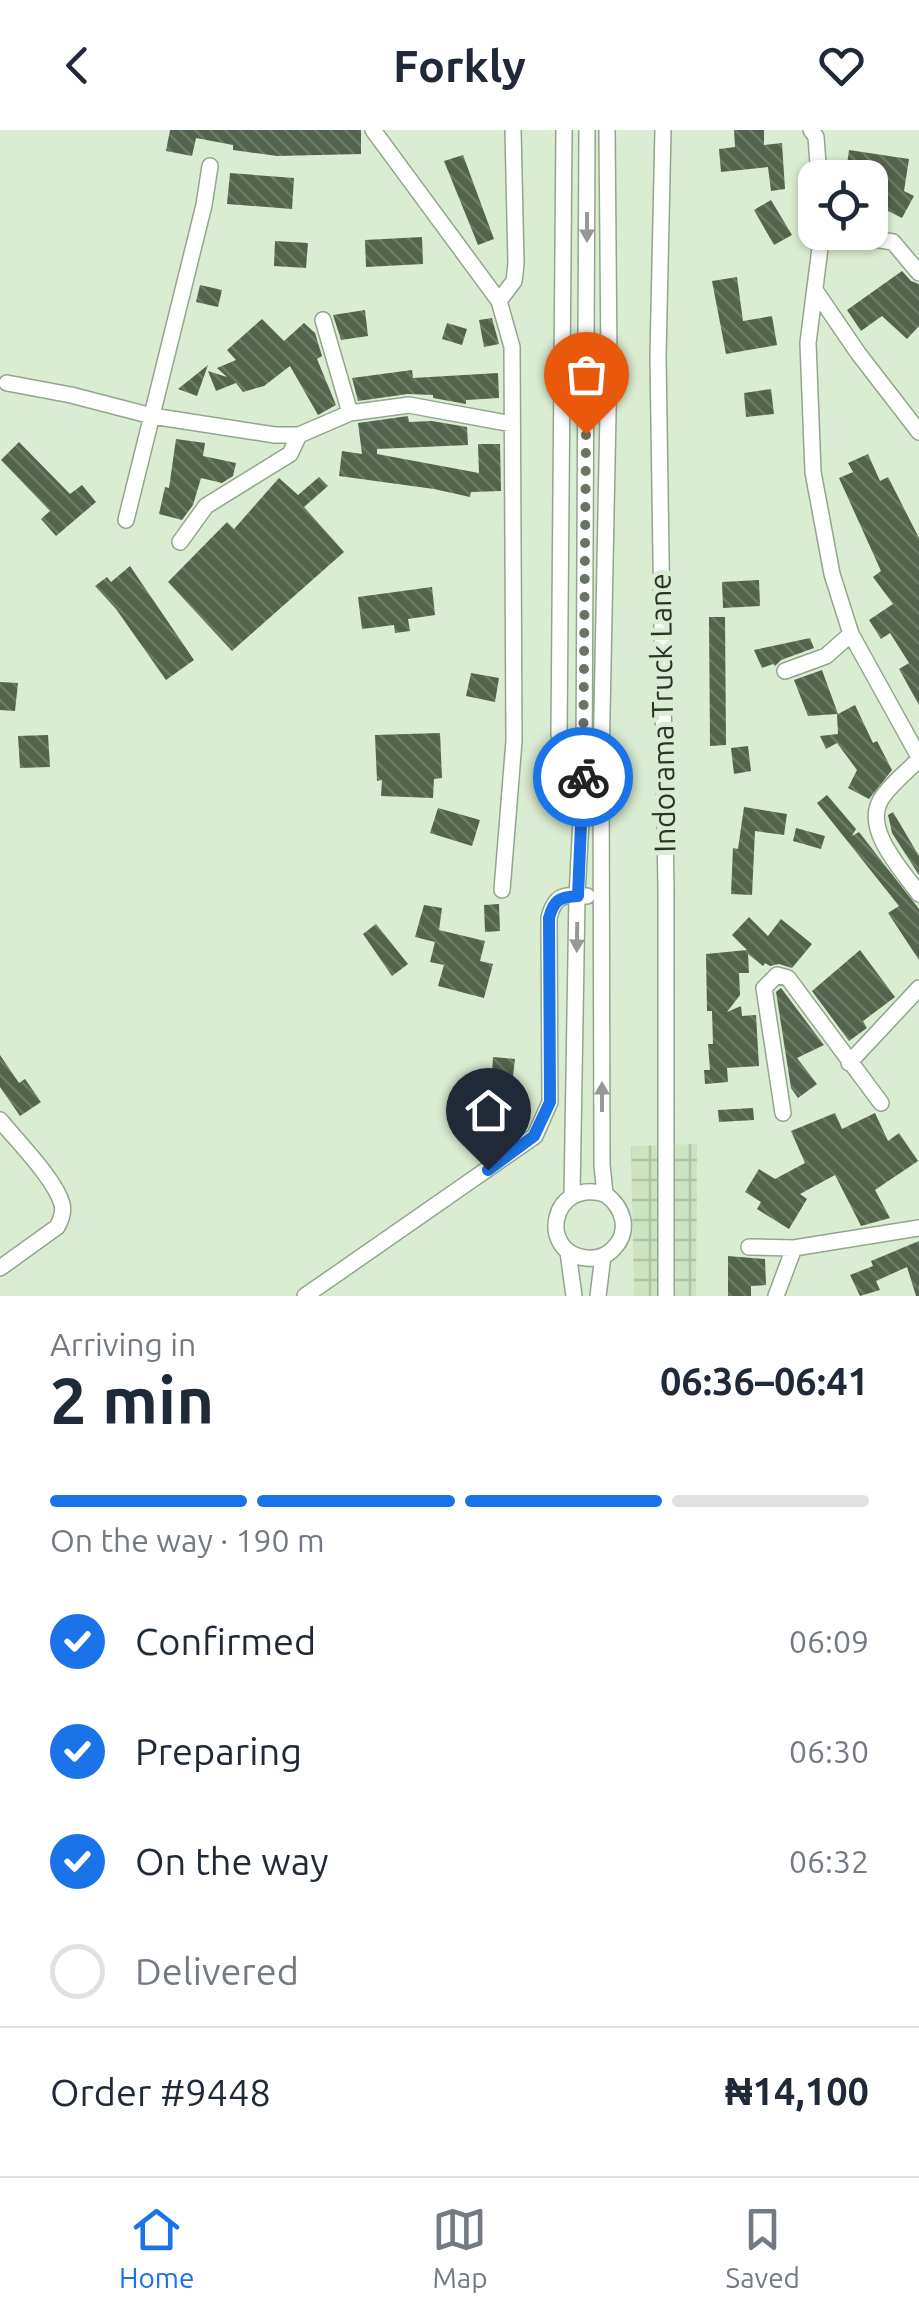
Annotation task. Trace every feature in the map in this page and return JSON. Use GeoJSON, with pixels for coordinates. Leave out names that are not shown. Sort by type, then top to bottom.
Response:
{"type":"FeatureCollection","features":[{"type":"Feature","properties":{"kind":"street"},"geometry":{"type":"LineString","coordinates":[[373,130],[499,300],[512,347],[514,740],[502,890]]}},
{"type":"Feature","properties":{"kind":"street"},"geometry":{"type":"LineString","coordinates":[[499,300],[514,281],[516,264],[514,130]]}},
{"type":"Feature","properties":{"kind":"street"},"geometry":{"type":"LineString","coordinates":[[564,130],[559,735],[565,755],[592,763]]}},
{"type":"Feature","properties":{"kind":"street"},"geometry":{"type":"LineString","coordinates":[[588,130],[592,763],[602,896],[604,1194]]}},
{"type":"Feature","properties":{"kind":"street"},"geometry":{"type":"LineString","coordinates":[[574,1296],[568,1252],[558,1237],[556,1218],[572,1196],[575,1162],[578,896],[592,763],[609,362],[607,130]]}},
{"type":"Feature","properties":{"kind":"street","name":"Indorama Truck Lane"},"geometry":{"type":"LineString","coordinates":[[663,130],[658,356],[666,890],[666,1296]]}},
{"type":"Feature","properties":{"kind":"street"},"geometry":{"type":"LineString","coordinates":[[819,160],[820,132]]}},
{"type":"Feature","properties":{"kind":"street"},"geometry":{"type":"LineString","coordinates":[[126,520],[204,205],[210,166]]}},
{"type":"Feature","properties":{"kind":"street"},"geometry":{"type":"LineString","coordinates":[[888,241],[893,242],[919,273]]}},
{"type":"Feature","properties":{"kind":"street"},"geometry":{"type":"LineString","coordinates":[[823,250],[808,344],[813,472],[832,574],[851,634],[919,758],[881,798],[876,814],[887,848],[919,894]]}},
{"type":"Feature","properties":{"kind":"street"},"geometry":{"type":"LineString","coordinates":[[815,290],[919,432]]}},
{"type":"Feature","properties":{"kind":"street"},"geometry":{"type":"LineString","coordinates":[[322,320],[350,413]]}},
{"type":"Feature","properties":{"kind":"street"},"geometry":{"type":"LineString","coordinates":[[7,383],[71,394],[152,416],[274,435],[299,435],[350,413],[409,405],[512,424]]}},
{"type":"Feature","properties":{"kind":"street"},"geometry":{"type":"LineString","coordinates":[[180,542],[206,506],[290,454],[299,435]]}},
{"type":"Feature","properties":{"kind":"street"},"geometry":{"type":"LineString","coordinates":[[785,671],[826,656],[851,634]]}},
{"type":"Feature","properties":{"kind":"street"},"geometry":{"type":"LineString","coordinates":[[305,1296],[534,1136],[550,1102],[549,918],[553,904],[561,896],[602,896]]}},
{"type":"Feature","properties":{"kind":"street"},"geometry":{"type":"LineString","coordinates":[[783,1113],[764,988],[776,976],[788,978],[881,1103]]}},
{"type":"Feature","properties":{"kind":"street"},"geometry":{"type":"LineString","coordinates":[[848,1063],[919,988]]}},
{"type":"Feature","properties":{"kind":"street"},"geometry":{"type":"LineString","coordinates":[[0,1120],[62,1205],[57,1227],[0,1268]]}},
{"type":"Feature","properties":{"kind":"street"},"geometry":{"type":"LineString","coordinates":[[568,1252],[592,1259],[604,1256],[618,1244],[624,1225],[619,1207],[604,1194],[594,1191],[572,1196]]}},
{"type":"Feature","properties":{"kind":"street"},"geometry":{"type":"LineString","coordinates":[[750,1247],[794,1248],[919,1228]]}},
{"type":"Feature","properties":{"kind":"street"},"geometry":{"type":"LineString","coordinates":[[776,1296],[794,1248]]}},
{"type":"Feature","properties":{"kind":"street"},"geometry":{"type":"LineString","coordinates":[[598,1296],[604,1256]]}},
{"type":"Feature","properties":{"kind":"shaded area"},"geometry":{"type":"Polygon","coordinates":[[[697,1144],[696,1296],[634,1296],[631,1146],[697,1144]]]}},
{"type":"Feature","properties":{"kind":"building"},"geometry":{"type":"Polygon","coordinates":[[[170,130],[361,130],[361,154],[277,156],[233,150],[233,145],[196,138],[192,156],[166,151],[170,130]]]}},
{"type":"Feature","properties":{"kind":"building"},"geometry":{"type":"Polygon","coordinates":[[[734,130],[764,130],[764,145],[782,143],[785,189],[771,191],[768,167],[721,172],[719,149],[735,147],[734,130]]]}},
{"type":"Feature","properties":{"kind":"building"},"geometry":{"type":"Polygon","coordinates":[[[849,150],[909,159],[904,191],[914,196],[902,218],[888,211],[888,160],[848,160],[849,150]]]}},
{"type":"Feature","properties":{"kind":"building"},"geometry":{"type":"Polygon","coordinates":[[[463,155],[494,239],[478,245],[444,161],[463,155]]]}},
{"type":"Feature","properties":{"kind":"building"},"geometry":{"type":"Polygon","coordinates":[[[230,173],[294,178],[292,209],[227,204],[230,173]]]}},
{"type":"Feature","properties":{"kind":"building"},"geometry":{"type":"Polygon","coordinates":[[[771,200],[792,235],[774,245],[754,210],[771,200]]]}},
{"type":"Feature","properties":{"kind":"building"},"geometry":{"type":"Polygon","coordinates":[[[422,237],[423,264],[366,267],[365,240],[422,237]]]}},
{"type":"Feature","properties":{"kind":"building"},"geometry":{"type":"Polygon","coordinates":[[[275,241],[308,243],[306,268],[274,266],[275,241]]]}},
{"type":"Feature","properties":{"kind":"building"},"geometry":{"type":"Polygon","coordinates":[[[902,271],[919,284],[919,326],[907,339],[882,316],[861,331],[847,310],[902,271]]]}},
{"type":"Feature","properties":{"kind":"building"},"geometry":{"type":"Polygon","coordinates":[[[737,277],[743,321],[772,316],[777,345],[726,354],[712,281],[737,277]]]}},
{"type":"Feature","properties":{"kind":"building"},"geometry":{"type":"Polygon","coordinates":[[[200,285],[222,290],[218,307],[196,302],[200,285]]]}},
{"type":"Feature","properties":{"kind":"building"},"geometry":{"type":"Polygon","coordinates":[[[365,310],[368,336],[341,340],[333,315],[365,310]]]}},
{"type":"Feature","properties":{"kind":"building"},"geometry":{"type":"Polygon","coordinates":[[[492,318],[499,344],[484,347],[479,320],[492,318]]]}},
{"type":"Feature","properties":{"kind":"building"},"geometry":{"type":"Polygon","coordinates":[[[262,319],[284,341],[304,323],[315,333],[322,356],[317,359],[336,405],[318,415],[290,366],[264,386],[243,392],[236,383],[216,391],[208,371],[227,377],[217,368],[236,360],[227,350],[262,319]]]}},
{"type":"Feature","properties":{"kind":"building"},"geometry":{"type":"Polygon","coordinates":[[[447,323],[467,329],[462,345],[442,339],[447,323]]]}},
{"type":"Feature","properties":{"kind":"building"},"geometry":{"type":"Polygon","coordinates":[[[208,365],[197,396],[178,389],[208,365]]]}},
{"type":"Feature","properties":{"kind":"building"},"geometry":{"type":"Polygon","coordinates":[[[412,370],[413,378],[498,373],[499,398],[466,400],[466,404],[433,395],[408,394],[358,401],[352,378],[412,370]]]}},
{"type":"Feature","properties":{"kind":"building"},"geometry":{"type":"Polygon","coordinates":[[[771,389],[774,414],[746,417],[744,393],[771,389]]]}},
{"type":"Feature","properties":{"kind":"building"},"geometry":{"type":"Polygon","coordinates":[[[408,416],[409,422],[467,427],[468,445],[377,449],[377,454],[479,473],[478,444],[500,444],[501,491],[471,492],[470,497],[339,476],[342,451],[362,454],[358,423],[408,416]]]}},
{"type":"Feature","properties":{"kind":"building"},"geometry":{"type":"Polygon","coordinates":[[[176,439],[205,443],[203,456],[236,463],[233,476],[222,483],[201,478],[193,505],[182,520],[159,514],[165,487],[169,488],[176,439]]]}},
{"type":"Feature","properties":{"kind":"building"},"geometry":{"type":"Polygon","coordinates":[[[19,442],[70,494],[82,485],[96,502],[56,536],[41,519],[50,511],[1,460],[19,442]]]}},
{"type":"Feature","properties":{"kind":"building"},"geometry":{"type":"Polygon","coordinates":[[[868,454],[880,481],[888,477],[919,538],[919,705],[899,669],[909,663],[890,633],[881,639],[869,620],[893,604],[873,577],[881,571],[839,478],[853,472],[848,463],[868,454]]]}},
{"type":"Feature","properties":{"kind":"building"},"geometry":{"type":"Polygon","coordinates":[[[319,477],[328,486],[304,507],[344,552],[232,651],[168,582],[227,522],[234,529],[279,478],[298,495],[319,477]]]}},
{"type":"Feature","properties":{"kind":"building"},"geometry":{"type":"Polygon","coordinates":[[[130,566],[194,660],[166,680],[95,586],[107,577],[111,582],[130,566]]]}},
{"type":"Feature","properties":{"kind":"building"},"geometry":{"type":"Polygon","coordinates":[[[759,580],[760,606],[723,608],[722,582],[759,580]]]}},
{"type":"Feature","properties":{"kind":"building"},"geometry":{"type":"Polygon","coordinates":[[[432,587],[435,615],[408,619],[410,631],[395,633],[394,625],[362,629],[358,597],[432,587]]]}},
{"type":"Feature","properties":{"kind":"building"},"geometry":{"type":"Polygon","coordinates":[[[709,617],[725,617],[726,745],[710,746],[709,617]]]}},
{"type":"Feature","properties":{"kind":"building"},"geometry":{"type":"Polygon","coordinates":[[[810,638],[814,648],[775,666],[762,668],[754,650],[810,638]]]}},
{"type":"Feature","properties":{"kind":"building"},"geometry":{"type":"Polygon","coordinates":[[[822,670],[838,714],[855,705],[873,743],[877,741],[892,770],[869,799],[848,788],[857,770],[837,743],[826,749],[820,736],[838,734],[837,714],[808,716],[794,680],[822,670]]]}},
{"type":"Feature","properties":{"kind":"building"},"geometry":{"type":"Polygon","coordinates":[[[471,673],[499,678],[495,702],[466,696],[471,673]]]}},
{"type":"Feature","properties":{"kind":"building"},"geometry":{"type":"Polygon","coordinates":[[[0,682],[18,683],[15,711],[0,710],[0,682]]]}},
{"type":"Feature","properties":{"kind":"building"},"geometry":{"type":"Polygon","coordinates":[[[440,733],[442,778],[434,779],[433,798],[381,796],[375,735],[440,733]]]}},
{"type":"Feature","properties":{"kind":"building"},"geometry":{"type":"Polygon","coordinates":[[[48,735],[50,767],[20,768],[18,736],[48,735]]]}},
{"type":"Feature","properties":{"kind":"building"},"geometry":{"type":"Polygon","coordinates":[[[748,746],[751,771],[734,774],[731,748],[748,746]]]}},
{"type":"Feature","properties":{"kind":"building"},"geometry":{"type":"Polygon","coordinates":[[[827,795],[856,829],[852,836],[859,832],[919,909],[919,960],[888,913],[899,906],[817,803],[827,795]]]}},
{"type":"Feature","properties":{"kind":"building"},"geometry":{"type":"Polygon","coordinates":[[[744,807],[787,814],[784,835],[755,831],[752,895],[731,894],[733,848],[738,849],[744,807]]]}},
{"type":"Feature","properties":{"kind":"building"},"geometry":{"type":"Polygon","coordinates":[[[438,808],[480,820],[472,846],[430,833],[438,808]]]}},
{"type":"Feature","properties":{"kind":"building"},"geometry":{"type":"Polygon","coordinates":[[[893,812],[919,856],[919,875],[892,833],[888,815],[893,812]]]}},
{"type":"Feature","properties":{"kind":"building"},"geometry":{"type":"Polygon","coordinates":[[[796,828],[825,836],[821,849],[793,841],[796,828]]]}},
{"type":"Feature","properties":{"kind":"building"},"geometry":{"type":"Polygon","coordinates":[[[499,904],[500,931],[485,932],[484,905],[499,904]]]}},
{"type":"Feature","properties":{"kind":"building"},"geometry":{"type":"Polygon","coordinates":[[[424,905],[442,908],[439,930],[485,941],[480,961],[493,964],[484,998],[438,986],[444,965],[430,962],[435,942],[415,937],[424,905]]]}},
{"type":"Feature","properties":{"kind":"building"},"geometry":{"type":"Polygon","coordinates":[[[749,917],[768,936],[781,919],[812,944],[792,968],[765,963],[763,966],[748,954],[749,973],[739,973],[740,995],[727,1012],[741,1006],[742,1016],[756,1015],[759,1066],[727,1068],[728,1082],[705,1084],[704,1070],[710,1070],[708,1044],[713,1044],[712,1011],[707,1011],[706,954],[747,950],[732,935],[749,917]]]}},
{"type":"Feature","properties":{"kind":"building"},"geometry":{"type":"Polygon","coordinates":[[[376,924],[408,964],[392,976],[363,934],[376,924]]]}},
{"type":"Feature","properties":{"kind":"building"},"geometry":{"type":"Polygon","coordinates":[[[860,950],[895,997],[863,1021],[867,1028],[849,1041],[812,991],[860,950]]]}},
{"type":"Feature","properties":{"kind":"building"},"geometry":{"type":"Polygon","coordinates":[[[781,988],[824,1045],[797,1058],[817,1084],[798,1098],[791,1088],[776,992],[781,988]]]}},
{"type":"Feature","properties":{"kind":"building"},"geometry":{"type":"Polygon","coordinates":[[[0,1055],[19,1083],[25,1079],[41,1102],[20,1116],[0,1087],[0,1055]]]}},
{"type":"Feature","properties":{"kind":"building"},"geometry":{"type":"Polygon","coordinates":[[[493,1057],[515,1059],[513,1076],[492,1074],[493,1057]]]}},
{"type":"Feature","properties":{"kind":"building"},"geometry":{"type":"Polygon","coordinates":[[[753,1108],[754,1120],[719,1122],[718,1110],[753,1108]]]}},
{"type":"Feature","properties":{"kind":"building"},"geometry":{"type":"Polygon","coordinates":[[[835,1113],[842,1129],[875,1113],[888,1141],[899,1133],[918,1161],[875,1190],[890,1218],[861,1226],[835,1175],[800,1194],[807,1199],[789,1229],[757,1209],[761,1202],[745,1192],[759,1169],[775,1179],[805,1163],[791,1131],[835,1113]]]}},
{"type":"Feature","properties":{"kind":"building"},"geometry":{"type":"Polygon","coordinates":[[[919,1241],[919,1296],[907,1267],[876,1281],[880,1290],[860,1296],[850,1275],[873,1266],[871,1261],[919,1241]]]}},
{"type":"Feature","properties":{"kind":"building"},"geometry":{"type":"Polygon","coordinates":[[[728,1256],[765,1259],[766,1285],[751,1286],[751,1296],[728,1296],[728,1256]]]}},
{"type":"Feature","properties":{"kind":"way so far"},"geometry":{"type":"LineString","coordinates":[[583,777],[586,434]]}},
{"type":"Feature","properties":{"kind":"route"},"geometry":{"type":"LineString","coordinates":[[488,1170],[534,1136],[544,1122],[550,1102],[549,918],[553,904],[561,896],[578,896],[583,777]]}}]}
